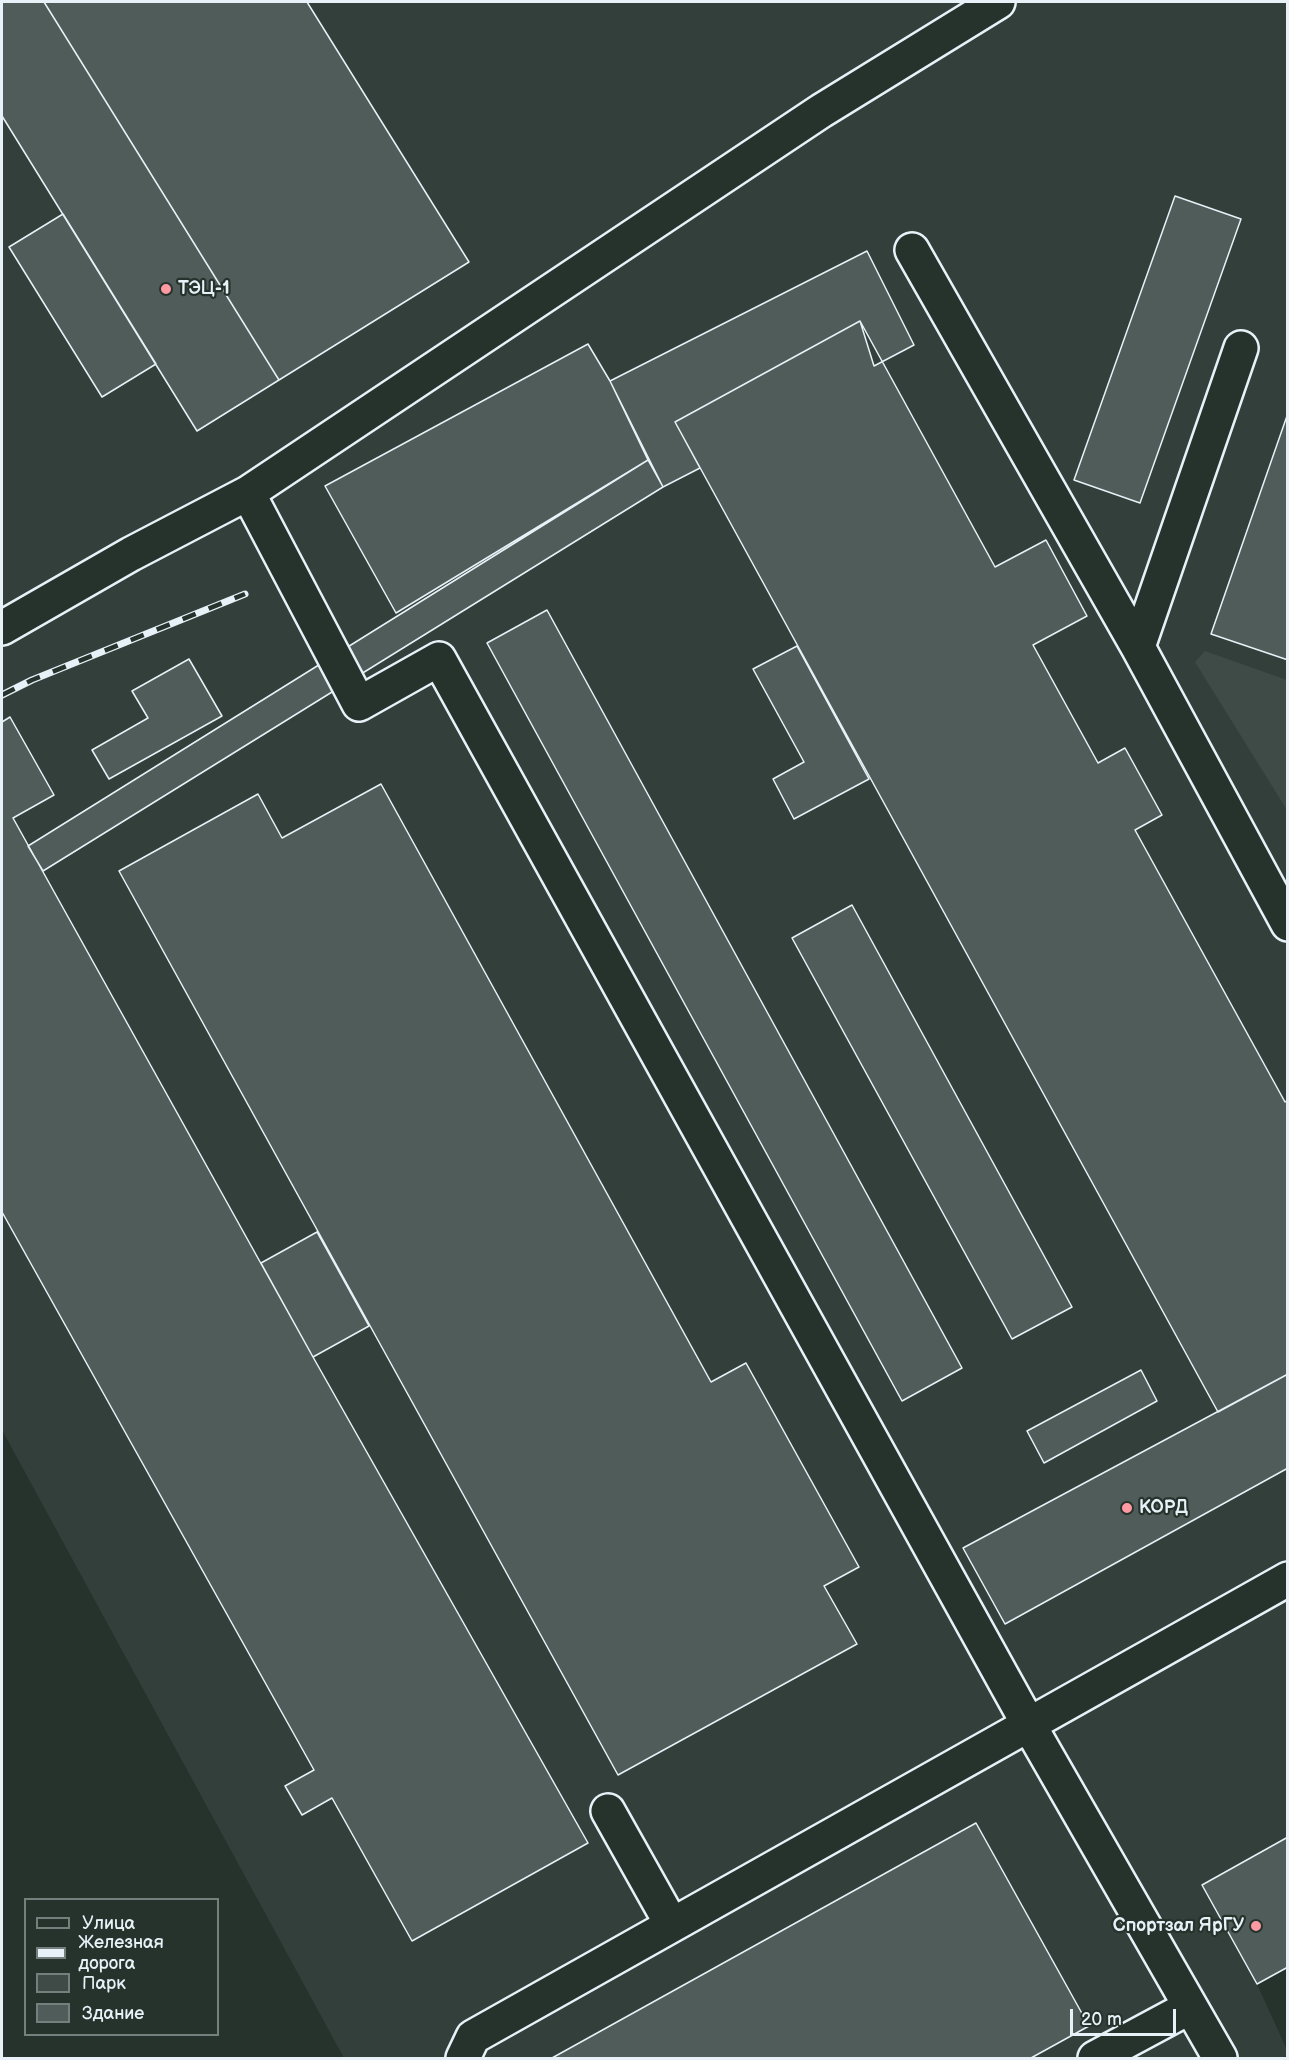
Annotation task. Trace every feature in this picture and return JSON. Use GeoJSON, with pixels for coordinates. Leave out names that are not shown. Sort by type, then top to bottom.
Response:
{"type":"FeatureCollection","features":[{"type":"Feature","properties":{"kind":"street"},"geometry":{"type":"LineString","coordinates":[[2,628],[130,554],[248,493],[821,111],[998,2]]}},
{"type":"Feature","properties":{"kind":"street"},"geometry":{"type":"LineString","coordinates":[[912,250],[1138,647],[1287,924]]}},
{"type":"Feature","properties":{"kind":"street"},"geometry":{"type":"LineString","coordinates":[[1138,647],[1241,348]]}},
{"type":"Feature","properties":{"kind":"street"},"geometry":{"type":"LineString","coordinates":[[248,493],[358,704],[439,659],[1029,1725],[1220,2058]]}},
{"type":"Feature","properties":{"kind":"street"},"geometry":{"type":"LineString","coordinates":[[463,2058],[473,2037],[1287,1579]]}},
{"type":"Feature","properties":{"kind":"street"},"geometry":{"type":"LineString","coordinates":[[608,1811],[672,1925]]}},
{"type":"Feature","properties":{"kind":"street"},"geometry":{"type":"LineString","coordinates":[[1095,2058],[1190,2007]]}},
{"type":"Feature","properties":{"kind":"shaded area"},"geometry":{"type":"Polygon","coordinates":[[[2,2],[1287,2],[1288,1837],[1202,1885],[1257,1984],[1287,2050],[1287,2055],[1282,2058],[344,2058],[2,1430],[2,2]]]}},
{"type":"Feature","properties":{"kind":"green space"},"geometry":{"type":"Polygon","coordinates":[[[1205,651],[1287,680],[1287,810],[1195,662],[1205,651]]]}},
{"type":"Feature","properties":{"kind":"building","name":"ТЭЦ-1"},"geometry":{"type":"Polygon","coordinates":[[[2,2],[44,2],[279,380],[197,431],[2,116],[2,2]]]}},
{"type":"Feature","properties":{"kind":"building"},"geometry":{"type":"Polygon","coordinates":[[[44,2],[307,2],[469,262],[279,380],[44,2]]]}},
{"type":"Feature","properties":{"kind":"building"},"geometry":{"type":"Polygon","coordinates":[[[1175,196],[1241,219],[1140,503],[1074,480],[1175,196]]]}},
{"type":"Feature","properties":{"kind":"building"},"geometry":{"type":"Polygon","coordinates":[[[63,214],[156,364],[102,397],[9,247],[63,214]]]}},
{"type":"Feature","properties":{"kind":"building"},"geometry":{"type":"Polygon","coordinates":[[[867,251],[914,345],[874,366],[860,321],[675,422],[700,468],[663,487],[610,381],[867,251]]]}},
{"type":"Feature","properties":{"kind":"building"},"geometry":{"type":"Polygon","coordinates":[[[860,321],[995,567],[1046,540],[1087,616],[1033,645],[1098,763],[1125,748],[1162,815],[1135,830],[1285,1102],[1288,1100],[1288,1374],[1218,1412],[675,422],[860,321]]]}},
{"type":"Feature","properties":{"kind":"building"},"geometry":{"type":"Polygon","coordinates":[[[588,344],[610,381],[648,460],[396,613],[325,486],[588,344]]]}},
{"type":"Feature","properties":{"kind":"building"},"geometry":{"type":"Polygon","coordinates":[[[1288,413],[1288,660],[1211,634],[1288,413]]]}},
{"type":"Feature","properties":{"kind":"building"},"geometry":{"type":"Polygon","coordinates":[[[648,460],[663,487],[43,871],[28,846],[648,460]]]}},
{"type":"Feature","properties":{"kind":"building"},"geometry":{"type":"Polygon","coordinates":[[[547,610],[962,1368],[902,1401],[487,643],[547,610]]]}},
{"type":"Feature","properties":{"kind":"building"},"geometry":{"type":"Polygon","coordinates":[[[797,646],[869,779],[794,819],[773,779],[804,762],[753,669],[797,646]]]}},
{"type":"Feature","properties":{"kind":"building"},"geometry":{"type":"Polygon","coordinates":[[[189,659],[222,716],[109,779],[92,750],[148,718],[132,691],[189,659]]]}},
{"type":"Feature","properties":{"kind":"building"},"geometry":{"type":"Polygon","coordinates":[[[10,717],[54,795],[13,818],[313,1357],[588,1843],[412,1941],[332,1798],[302,1815],[285,1786],[314,1770],[2,1212],[2,722],[10,717]]]}},
{"type":"Feature","properties":{"kind":"building"},"geometry":{"type":"Polygon","coordinates":[[[381,784],[711,1382],[746,1363],[859,1567],[824,1586],[857,1644],[618,1775],[119,871],[258,794],[282,838],[381,784]]]}},
{"type":"Feature","properties":{"kind":"building"},"geometry":{"type":"Polygon","coordinates":[[[852,905],[1072,1307],[1012,1339],[792,938],[852,905]]]}},
{"type":"Feature","properties":{"kind":"building"},"geometry":{"type":"Polygon","coordinates":[[[317,1232],[369,1326],[313,1357],[261,1263],[317,1232]]]}},
{"type":"Feature","properties":{"kind":"building"},"geometry":{"type":"Polygon","coordinates":[[[1141,1370],[1157,1401],[1044,1463],[1027,1431],[1141,1370]]]}},
{"type":"Feature","properties":{"kind":"building","name":"КОРД"},"geometry":{"type":"Polygon","coordinates":[[[1288,1374],[1288,1468],[1005,1624],[963,1548],[1288,1374]]]}},
{"type":"Feature","properties":{"kind":"building"},"geometry":{"type":"Polygon","coordinates":[[[976,1823],[1089,2026],[1031,2058],[552,2058],[976,1823]]]}},
{"type":"Feature","properties":{"kind":"building","name":"Cпортзал ЯрГУ"},"geometry":{"type":"Polygon","coordinates":[[[1288,1837],[1288,1967],[1257,1984],[1202,1885],[1288,1837]]]}},
{"type":"Feature","properties":{"kind":"railway"},"geometry":{"type":"LineString","coordinates":[[2,695],[32,680],[245,594]]}},
{"type":"Feature","properties":{"kind":"place","name":"ТЭЦ-1"},"geometry":{"type":"Point","coordinates":[166,289]}},
{"type":"Feature","properties":{"kind":"place","name":"КОРД"},"geometry":{"type":"Point","coordinates":[1127,1508]}},
{"type":"Feature","properties":{"kind":"place","name":"Cпортзал ЯрГУ"},"geometry":{"type":"Point","coordinates":[1256,1926]}}]}
